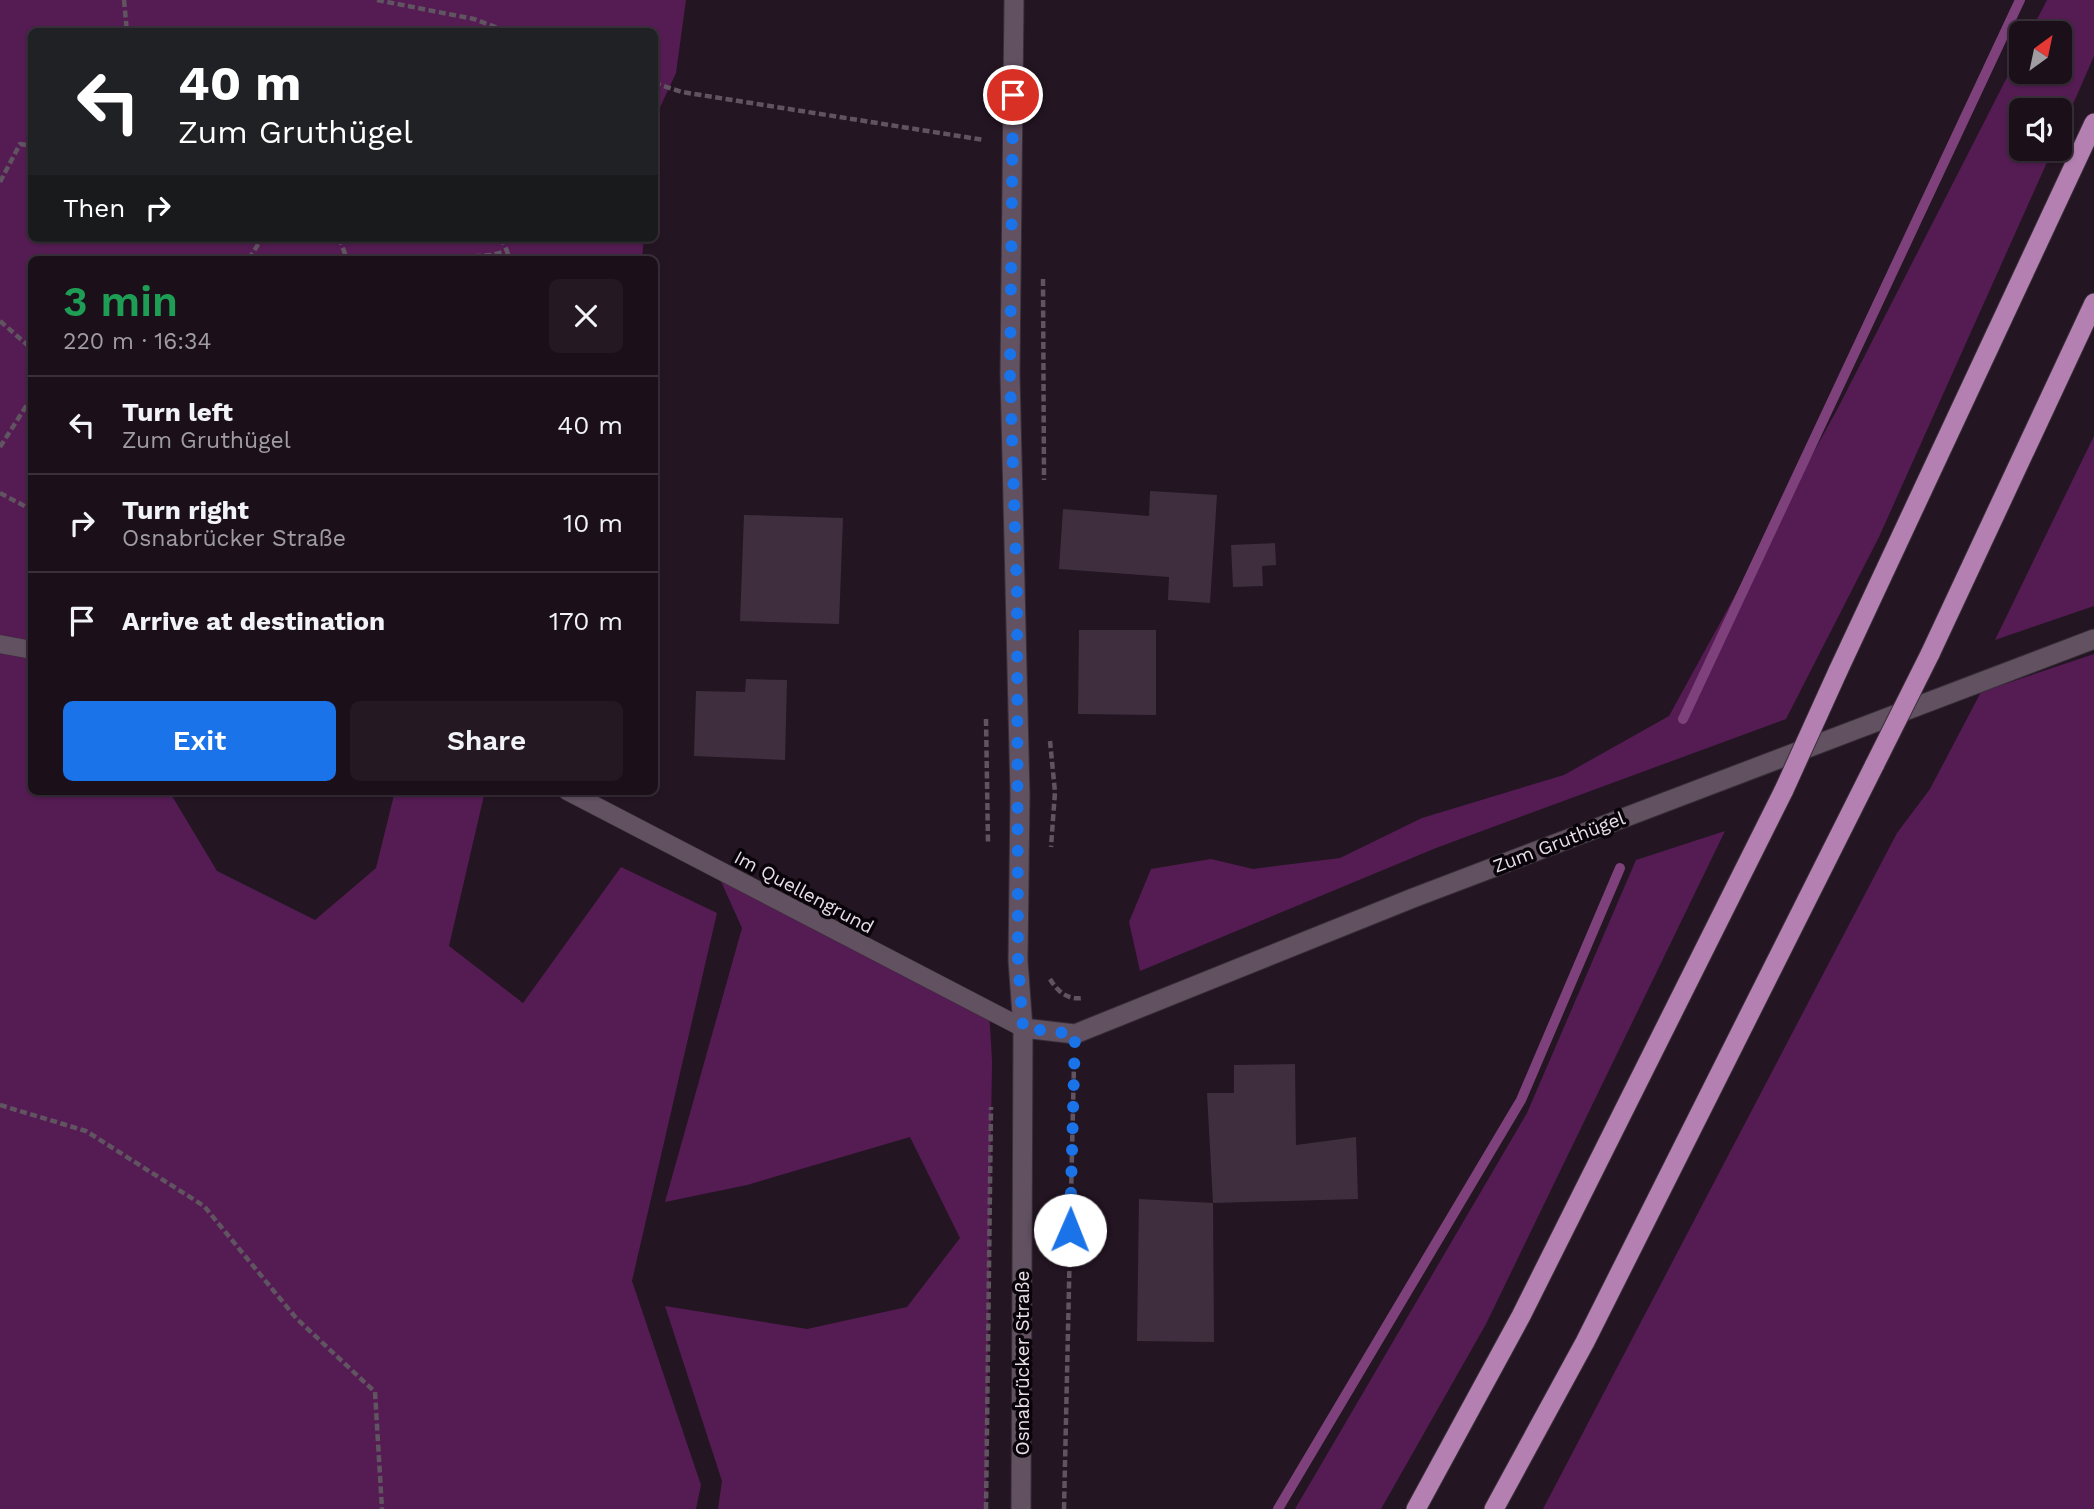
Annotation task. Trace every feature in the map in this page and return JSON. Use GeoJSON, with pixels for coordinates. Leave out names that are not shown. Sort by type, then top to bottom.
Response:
{"type":"FeatureCollection","features":[{"type":"Feature","properties":{"kind":"highway"},"geometry":{"type":"LineString","coordinates":[[1416,1509],[1521,1316],[1784,790],[2094,123]]}},
{"type":"Feature","properties":{"kind":"highway"},"geometry":{"type":"LineString","coordinates":[[1494,1509],[1591,1329],[1930,654],[2094,303]]}},
{"type":"Feature","properties":{"kind":"street","name":"Osnabrücker Straße"},"geometry":{"type":"LineString","coordinates":[[1014,0],[1010,374],[1016,543],[1018,961],[1023,1028],[1021,1509]]}},
{"type":"Feature","properties":{"kind":"street","name":"Zum Gruthügel"},"geometry":{"type":"LineString","coordinates":[[1023,1028],[1075,1034],[1413,898],[2094,639]]}},
{"type":"Feature","properties":{"kind":"lane"},"geometry":{"type":"LineString","coordinates":[[0,644],[28,649]]}},
{"type":"Feature","properties":{"kind":"lane","name":"Im Quellengrund"},"geometry":{"type":"LineString","coordinates":[[575,795],[1023,1028]]}},
{"type":"Feature","properties":{"kind":"path"},"geometry":{"type":"LineString","coordinates":[[124,0],[127,28]]}},
{"type":"Feature","properties":{"kind":"path"},"geometry":{"type":"LineString","coordinates":[[377,0],[474,19],[498,28]]}},
{"type":"Feature","properties":{"kind":"path"},"geometry":{"type":"LineString","coordinates":[[658,84],[682,92],[1013,142]]}},
{"type":"Feature","properties":{"kind":"path"},"geometry":{"type":"LineString","coordinates":[[0,182],[20,145],[28,146]]}},
{"type":"Feature","properties":{"kind":"path"},"geometry":{"type":"LineString","coordinates":[[503,242],[508,256]]}},
{"type":"Feature","properties":{"kind":"path"},"geometry":{"type":"LineString","coordinates":[[477,256],[507,251]]}},
{"type":"Feature","properties":{"kind":"path"},"geometry":{"type":"LineString","coordinates":[[1043,267],[1044,488]]}},
{"type":"Feature","properties":{"kind":"path"},"geometry":{"type":"LineString","coordinates":[[0,321],[28,346]]}},
{"type":"Feature","properties":{"kind":"path"},"geometry":{"type":"LineString","coordinates":[[0,447],[28,403]]}},
{"type":"Feature","properties":{"kind":"path"},"geometry":{"type":"LineString","coordinates":[[0,493],[28,508]]}},
{"type":"Feature","properties":{"kind":"path"},"geometry":{"type":"LineString","coordinates":[[1049,730],[1055,792],[1050,860]]}},
{"type":"Feature","properties":{"kind":"path"},"geometry":{"type":"LineString","coordinates":[[1043,969],[1058,991],[1074,999]]}},
{"type":"Feature","properties":{"kind":"path"},"geometry":{"type":"LineString","coordinates":[[1064,1509],[1075,1034]]}},
{"type":"Feature","properties":{"kind":"path"},"geometry":{"type":"LineString","coordinates":[[986,1509],[991,1101]]}},
{"type":"Feature","properties":{"kind":"path"},"geometry":{"type":"LineString","coordinates":[[0,1105],[86,1131],[204,1206],[296,1318],[375,1392],[382,1509]]}},
{"type":"Feature","properties":{"kind":"shaded area"},"geometry":{"type":"Polygon","coordinates":[[[0,0],[686,0],[676,73],[658,112],[658,28],[28,28],[28,242],[644,242],[642,256],[28,256],[28,795],[171,795],[217,871],[315,920],[376,868],[394,795],[484,795],[449,946],[523,1003],[621,867],[717,913],[632,1281],[701,1485],[696,1509],[0,1509],[0,0]]]}},
{"type":"Feature","properties":{"kind":"shaded area"},"geometry":{"type":"Polygon","coordinates":[[[2047,0],[2094,0],[2094,56],[2072,106],[2072,98],[2009,98],[2009,161],[2048,161],[1879,537],[1786,719],[1436,848],[1140,971],[1129,922],[1151,869],[1211,859],[1253,869],[1340,858],[1422,818],[1564,775],[1669,716],[1839,406],[2009,73],[2009,84],[2072,84],[2072,21],[2036,21],[2047,0]]]}},
{"type":"Feature","properties":{"kind":"shaded area"},"geometry":{"type":"Polygon","coordinates":[[[2094,436],[2094,606],[1995,640],[2094,436]]]}},
{"type":"Feature","properties":{"kind":"shaded area"},"geometry":{"type":"Polygon","coordinates":[[[2094,654],[2094,1509],[1543,1509],[1897,833],[1930,789],[1981,692],[2094,654]]]}},
{"type":"Feature","properties":{"kind":"shaded area"},"geometry":{"type":"Polygon","coordinates":[[[1725,831],[1486,1324],[1381,1509],[1295,1509],[1527,1113],[1636,860],[1725,831]]]}},
{"type":"Feature","properties":{"kind":"shaded area"},"geometry":{"type":"Polygon","coordinates":[[[715,868],[989,1009],[992,1060],[986,1509],[718,1509],[722,1481],[665,1306],[807,1329],[907,1307],[960,1238],[910,1137],[747,1185],[665,1202],[742,928],[715,868]]]}},
{"type":"Feature","properties":{"kind":"building"},"geometry":{"type":"Polygon","coordinates":[[[1150,491],[1217,495],[1210,603],[1168,600],[1169,577],[1059,569],[1063,509],[1149,516],[1150,491]]]}},
{"type":"Feature","properties":{"kind":"building"},"geometry":{"type":"Polygon","coordinates":[[[744,515],[843,518],[839,624],[740,621],[744,515]]]}},
{"type":"Feature","properties":{"kind":"building"},"geometry":{"type":"Polygon","coordinates":[[[1275,543],[1276,565],[1262,566],[1263,586],[1233,587],[1231,545],[1275,543]]]}},
{"type":"Feature","properties":{"kind":"building"},"geometry":{"type":"Polygon","coordinates":[[[1079,630],[1156,630],[1156,715],[1078,714],[1079,630]]]}},
{"type":"Feature","properties":{"kind":"building"},"geometry":{"type":"Polygon","coordinates":[[[746,679],[787,680],[785,760],[694,756],[696,691],[745,692],[746,679]]]}},
{"type":"Feature","properties":{"kind":"building"},"geometry":{"type":"Polygon","coordinates":[[[1295,1064],[1296,1145],[1356,1137],[1358,1199],[1213,1203],[1207,1093],[1234,1093],[1234,1065],[1295,1064]]]}},
{"type":"Feature","properties":{"kind":"building"},"geometry":{"type":"Polygon","coordinates":[[[1139,1199],[1213,1203],[1214,1342],[1137,1341],[1139,1199]]]}},
{"type":"Feature","properties":{"kind":"waterway"},"geometry":{"type":"LineString","coordinates":[[1683,719],[2020,0]]}},
{"type":"Feature","properties":{"kind":"waterway"},"geometry":{"type":"LineString","coordinates":[[1278,1509],[1521,1100],[1620,868]]}},
{"type":"Feature","properties":{"kind":"route"},"geometry":{"type":"LineString","coordinates":[[1013,95],[1010,374],[1020,795],[1018,961],[1023,1028],[1075,1034],[1070,1230]]}}]}
